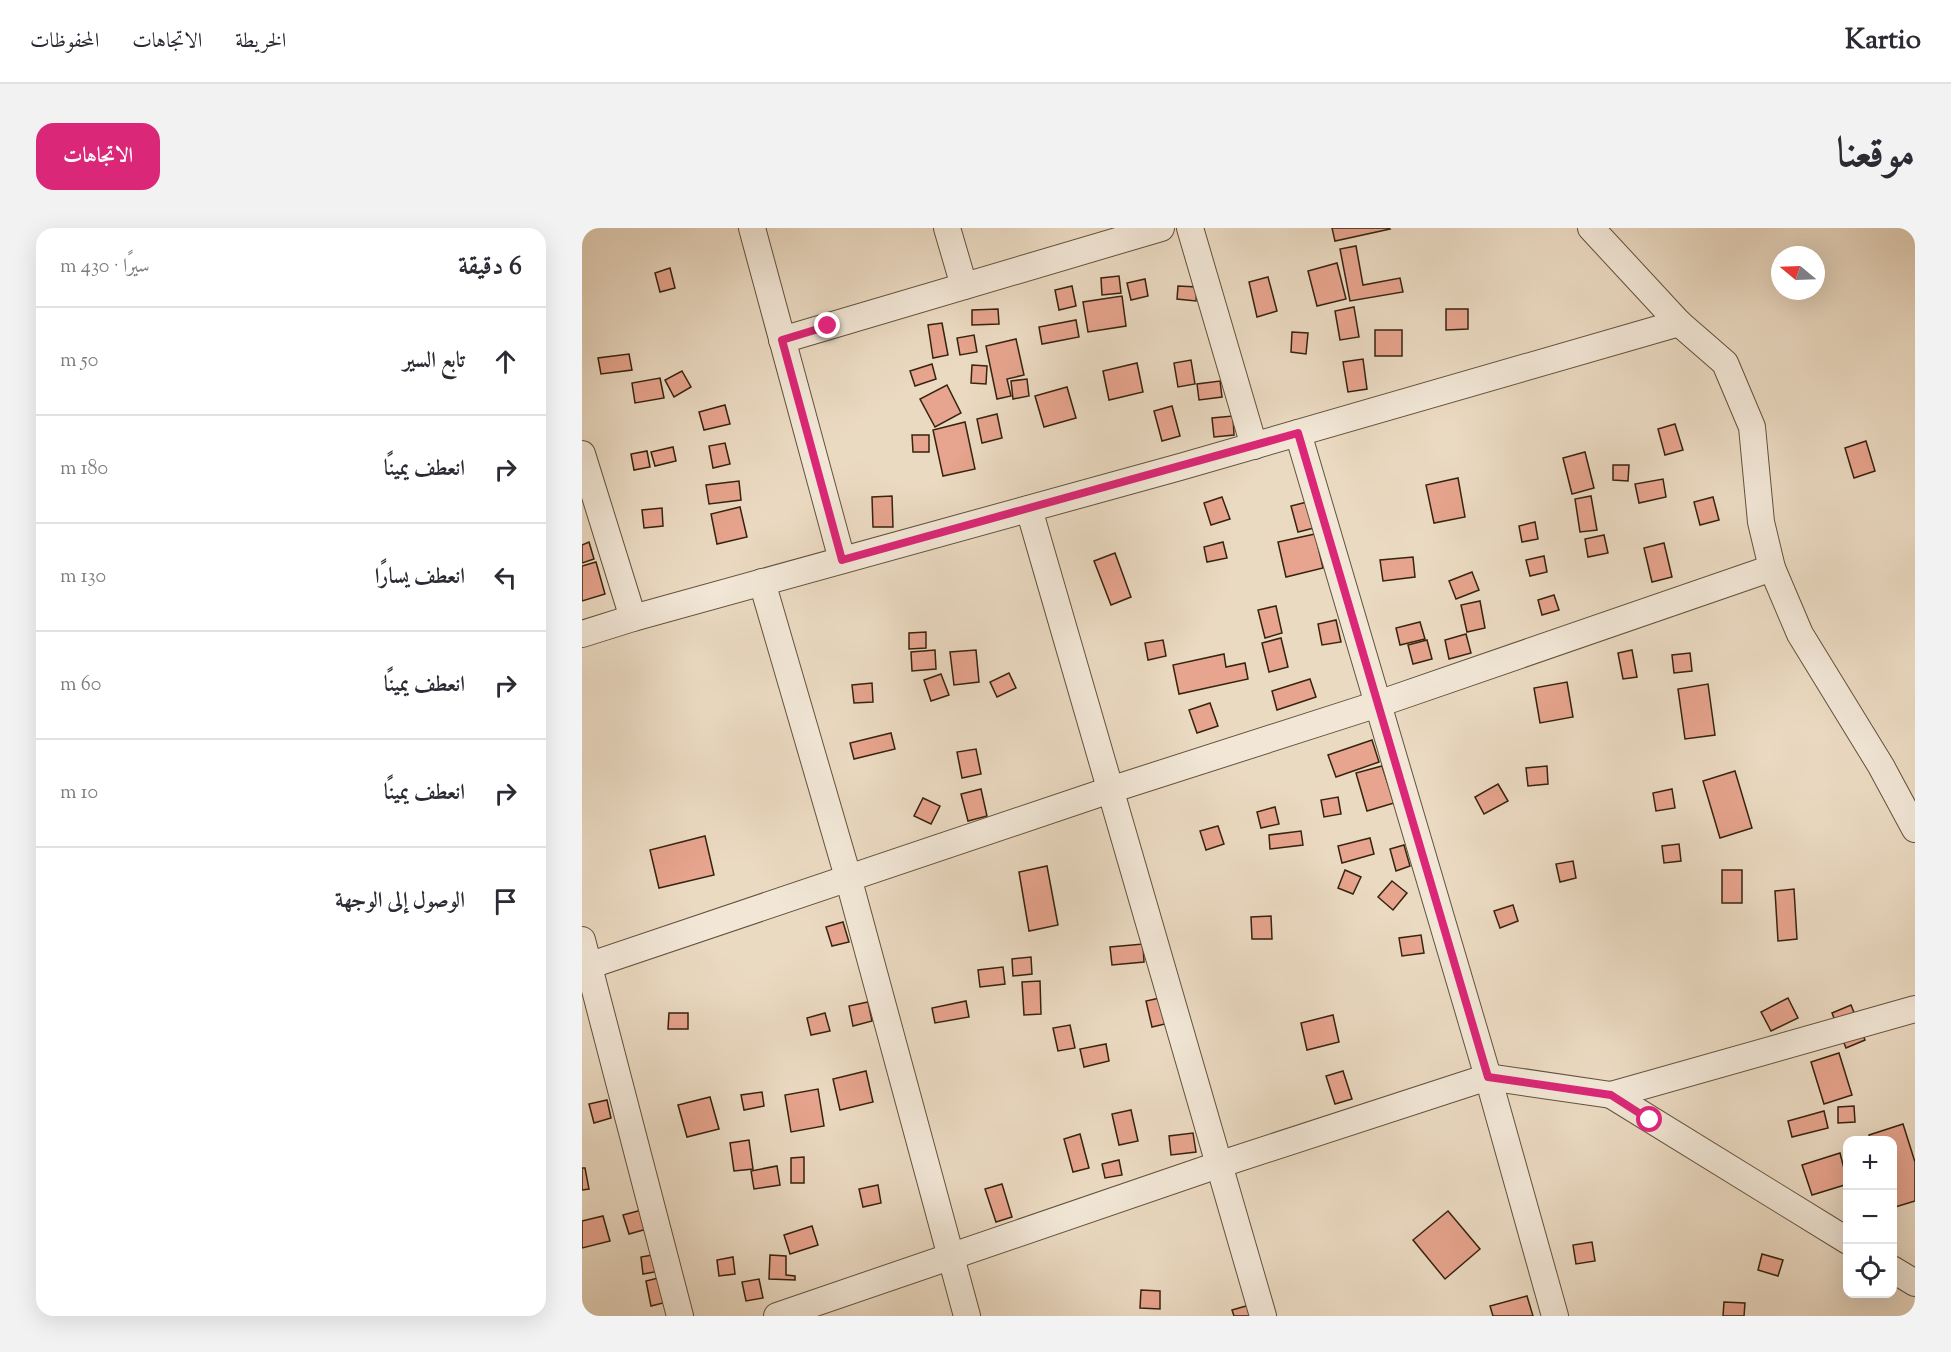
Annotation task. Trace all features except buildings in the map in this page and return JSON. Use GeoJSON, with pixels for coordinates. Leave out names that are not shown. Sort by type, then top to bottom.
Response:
{"type":"FeatureCollection","features":[{"type":"Feature","properties":{"kind":"street"},"geometry":{"type":"LineString","coordinates":[[752,228],[842,560]]}},
{"type":"Feature","properties":{"kind":"street"},"geometry":{"type":"LineString","coordinates":[[947,228],[964,286]]}},
{"type":"Feature","properties":{"kind":"street"},"geometry":{"type":"LineString","coordinates":[[782,340],[1161,228]]}},
{"type":"Feature","properties":{"kind":"street"},"geometry":{"type":"LineString","coordinates":[[1190,228],[1254,446]]}},
{"type":"Feature","properties":{"kind":"street"},"geometry":{"type":"LineString","coordinates":[[1591,228],[1679,323],[1725,363],[1752,427],[1761,522],[1772,568],[1800,634],[1881,766],[1915,829]]}},
{"type":"Feature","properties":{"kind":"street"},"geometry":{"type":"LineString","coordinates":[[582,634],[1254,446],[1679,323]]}},
{"type":"Feature","properties":{"kind":"street"},"geometry":{"type":"LineString","coordinates":[[1298,433],[1488,1077],[1555,1316]]}},
{"type":"Feature","properties":{"kind":"street"},"geometry":{"type":"LineString","coordinates":[[582,454],[633,618]]}},
{"type":"Feature","properties":{"kind":"street"},"geometry":{"type":"LineString","coordinates":[[1029,509],[1263,1316]]}},
{"type":"Feature","properties":{"kind":"street"},"geometry":{"type":"LineString","coordinates":[[585,966],[1110,790],[1378,704],[1772,568]]}},
{"type":"Feature","properties":{"kind":"street"},"geometry":{"type":"LineString","coordinates":[[762,582],[848,877],[967,1316]]}},
{"type":"Feature","properties":{"kind":"street"},"geometry":{"type":"LineString","coordinates":[[582,940],[585,966],[680,1316]]}},
{"type":"Feature","properties":{"kind":"street"},"geometry":{"type":"LineString","coordinates":[[1611,1095],[1915,1009]]}},
{"type":"Feature","properties":{"kind":"street"},"geometry":{"type":"LineString","coordinates":[[777,1316],[1218,1165],[1488,1077],[1611,1095],[1843,1238]]}},
{"type":"Feature","properties":{"kind":"street"},"geometry":{"type":"LineString","coordinates":[[1897,1272],[1915,1283]]}},
{"type":"Feature","properties":{"kind":"route"},"geometry":{"type":"LineString","coordinates":[[828,326],[782,340],[842,560],[1298,433],[1488,1077],[1611,1095],[1650,1120]]}}]}
